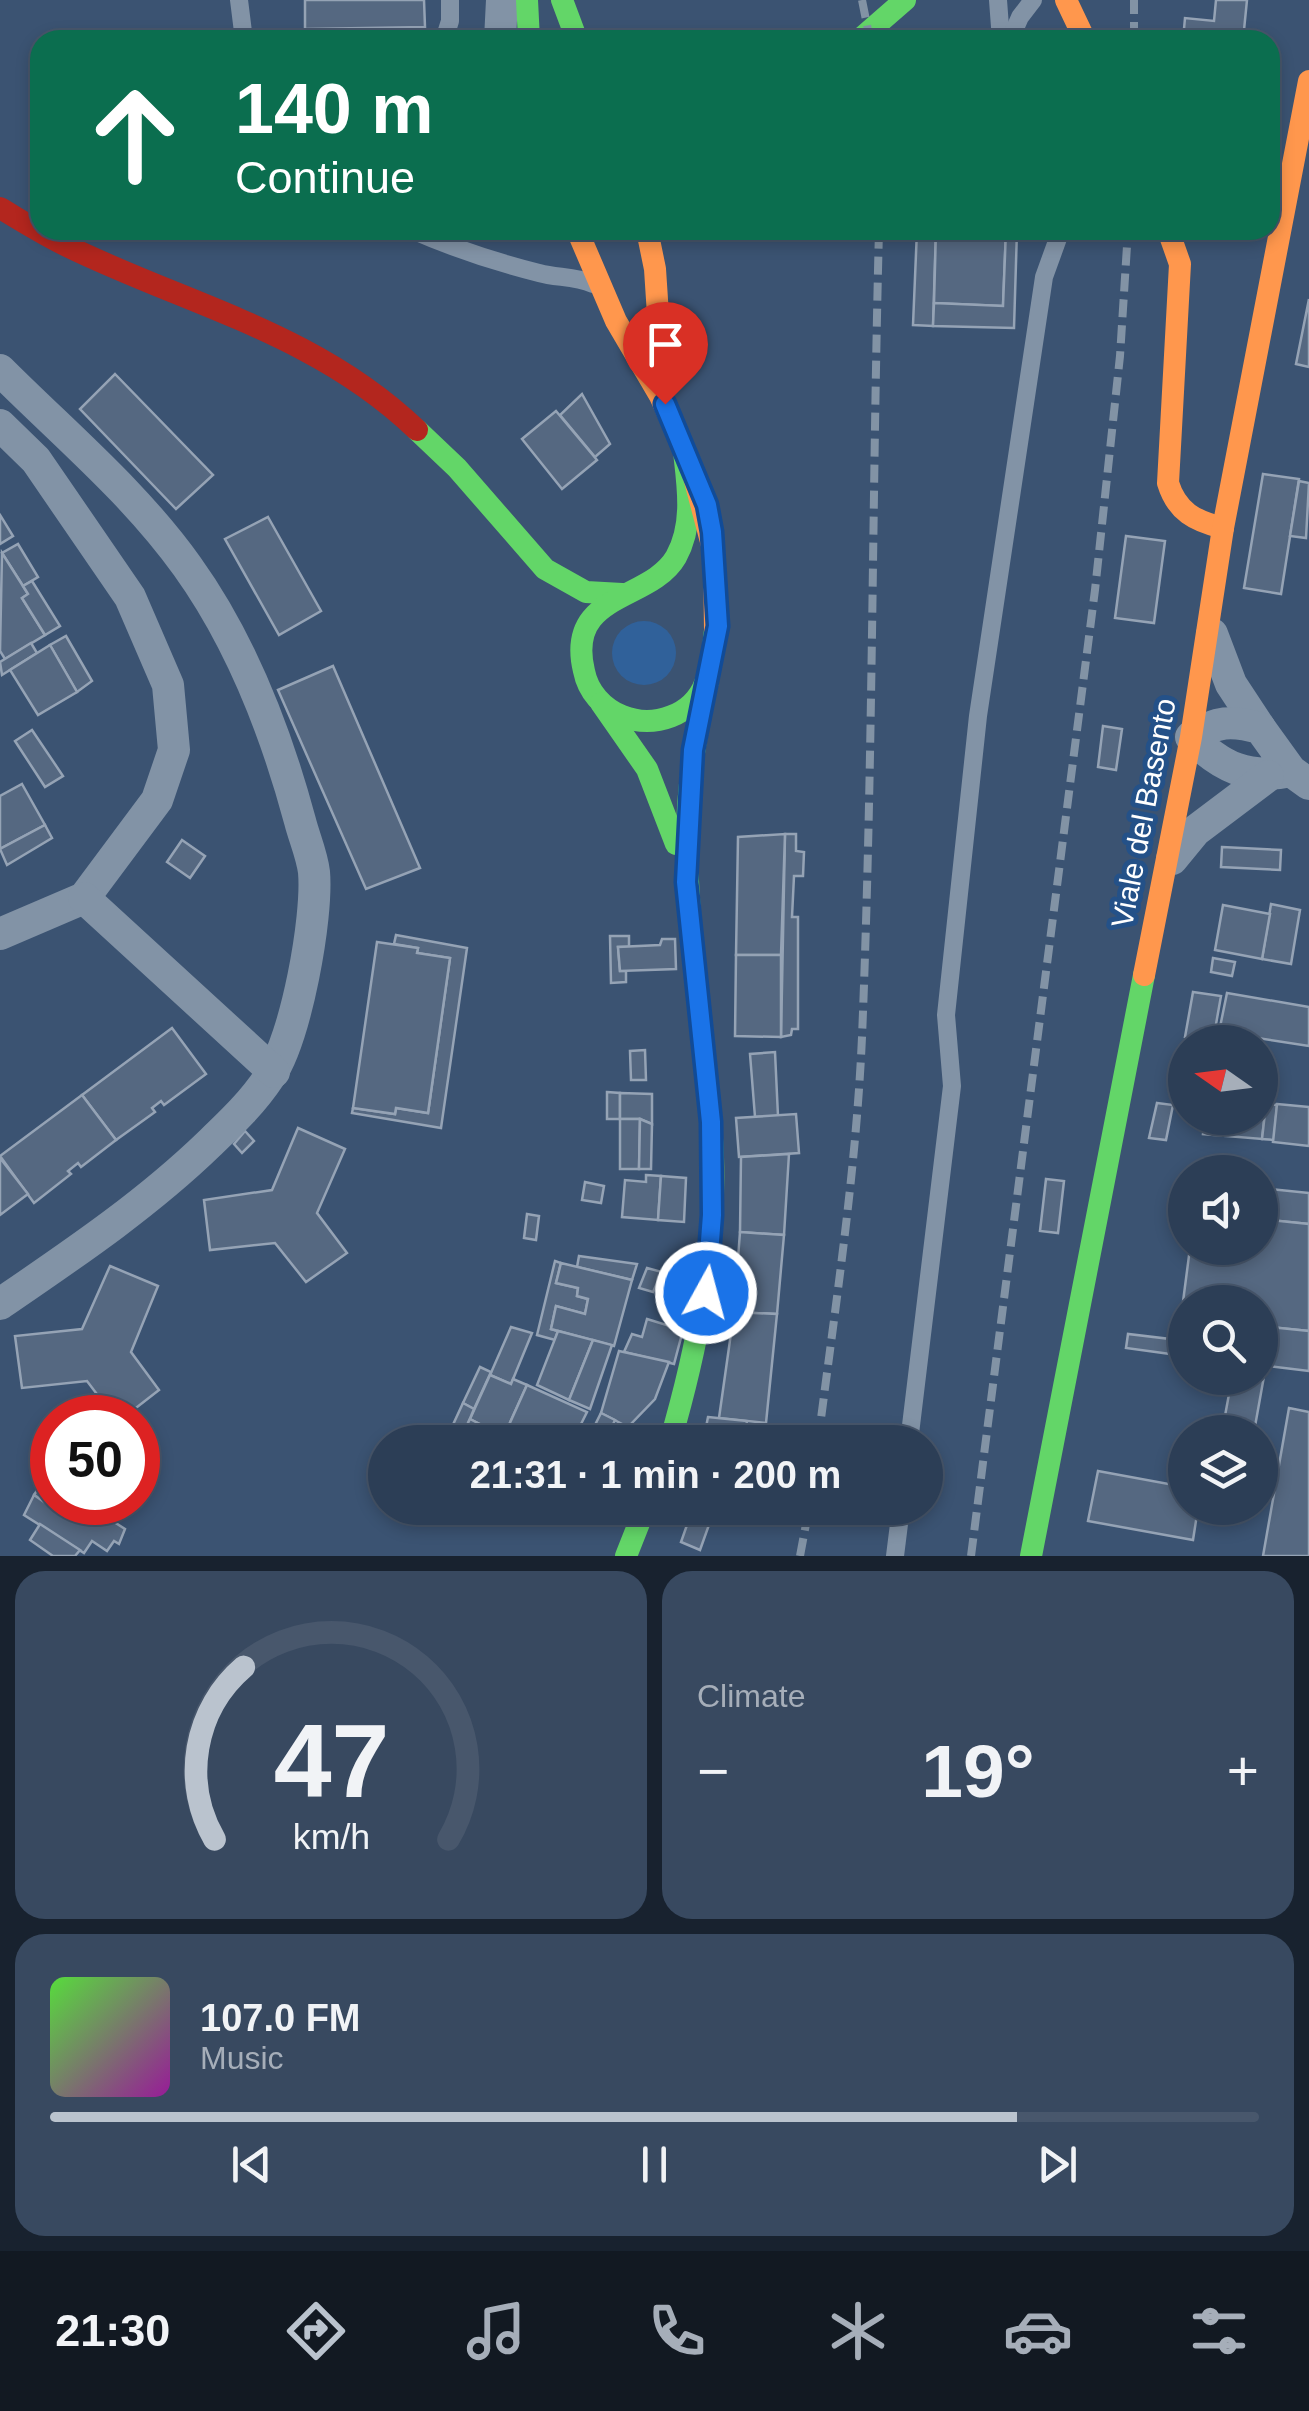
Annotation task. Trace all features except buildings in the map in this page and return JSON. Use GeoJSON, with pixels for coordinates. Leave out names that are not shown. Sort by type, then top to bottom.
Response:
{"type":"FeatureCollection","features":[{"type":"Feature","properties":{"kind":"main road"},"geometry":{"type":"LineString","coordinates":[[562,0],[573,30]]}},
{"type":"Feature","properties":{"kind":"main road"},"geometry":{"type":"LineString","coordinates":[[870,30],[905,0]]}},
{"type":"Feature","properties":{"kind":"main road"},"geometry":{"type":"LineString","coordinates":[[1066,0],[1080,30]]}},
{"type":"Feature","properties":{"kind":"main road"},"geometry":{"type":"LineString","coordinates":[[1097,30],[1100,9]]}},
{"type":"Feature","properties":{"kind":"main road","name":"Viale del Basento"},"geometry":{"type":"LineString","coordinates":[[1280,232],[1309,81]]}},
{"type":"Feature","properties":{"kind":"main road"},"geometry":{"type":"LineString","coordinates":[[0,208],[30,225]]}},
{"type":"Feature","properties":{"kind":"main road"},"geometry":{"type":"LineString","coordinates":[[56,240],[252,322],[316,354],[404,416],[457,468],[545,569],[572,587],[602,595],[630,592],[680,598],[708,629],[713,647]]}},
{"type":"Feature","properties":{"kind":"main road"},"geometry":{"type":"LineString","coordinates":[[581,240],[621,333],[665,404],[707,505],[712,532],[718,626],[690,776],[686,882],[711,1122],[713,1206],[706,1293],[695,1355],[675,1425]]}},
{"type":"Feature","properties":{"kind":"main road"},"geometry":{"type":"LineString","coordinates":[[608,240],[636,249],[646,240]]}},
{"type":"Feature","properties":{"kind":"main road"},"geometry":{"type":"LineString","coordinates":[[650,240],[655,268],[656,346],[665,404]]}},
{"type":"Feature","properties":{"kind":"main road"},"geometry":{"type":"LineString","coordinates":[[1173,240],[1180,275],[1168,483],[1177,509],[1186,517],[1223,528]]}},
{"type":"Feature","properties":{"kind":"main road","name":"Viale del Basento"},"geometry":{"type":"LineString","coordinates":[[1032,1556],[1191,737],[1223,528],[1278,240]]}},
{"type":"Feature","properties":{"kind":"main road"},"geometry":{"type":"LineString","coordinates":[[684,452],[690,508],[681,548],[656,580],[608,602],[586,630],[582,647],[591,688],[622,716],[656,720],[687,708],[708,680]]}},
{"type":"Feature","properties":{"kind":"main road"},"geometry":{"type":"LineString","coordinates":[[520,543],[547,590]]}},
{"type":"Feature","properties":{"kind":"main road"},"geometry":{"type":"LineString","coordinates":[[562,626],[591,688],[651,770],[664,800],[686,882]]}},
{"type":"Feature","properties":{"kind":"main road"},"geometry":{"type":"LineString","coordinates":[[626,1556],[638,1525]]}},
{"type":"Feature","properties":{"kind":"street"},"geometry":{"type":"LineString","coordinates":[[0,370],[130,495],[189,568],[242,658],[286,770],[314,872],[308,944],[292,1030],[274,1072],[253,1101],[174,1177],[119,1221],[0,1304]]}},
{"type":"Feature","properties":{"kind":"street"},"geometry":{"type":"LineString","coordinates":[[0,425],[36,460],[130,597],[168,685],[174,750],[157,800],[84,898],[0,934]]}},
{"type":"Feature","properties":{"kind":"street"},"geometry":{"type":"LineString","coordinates":[[1207,620],[1231,684],[1294,772]]}},
{"type":"Feature","properties":{"kind":"street"},"geometry":{"type":"LineString","coordinates":[[1260,728],[1234,721],[1213,724],[1191,737],[1212,758],[1235,771],[1294,772]]}},
{"type":"Feature","properties":{"kind":"street"},"geometry":{"type":"LineString","coordinates":[[1163,870],[1196,831],[1294,772]]}},
{"type":"Feature","properties":{"kind":"street"},"geometry":{"type":"LineString","coordinates":[[84,898],[274,1072]]}},
{"type":"Feature","properties":{"kind":"lane"},"geometry":{"type":"LineString","coordinates":[[240,0],[243,30]]}},
{"type":"Feature","properties":{"kind":"lane"},"geometry":{"type":"LineString","coordinates":[[447,30],[450,0]]}},
{"type":"Feature","properties":{"kind":"lane"},"geometry":{"type":"LineString","coordinates":[[998,0],[1000,30]]}},
{"type":"Feature","properties":{"kind":"lane"},"geometry":{"type":"LineString","coordinates":[[1014,30],[1033,0]]}},
{"type":"Feature","properties":{"kind":"lane"},"geometry":{"type":"LineString","coordinates":[[436,240],[506,264],[580,278],[608,300]]}},
{"type":"Feature","properties":{"kind":"lane"},"geometry":{"type":"LineString","coordinates":[[910,1425],[952,1086],[946,1015],[978,716],[1044,277],[1057,240]]}},
{"type":"Feature","properties":{"kind":"lane"},"geometry":{"type":"LineString","coordinates":[[895,1556],[899,1525]]}},
{"type":"Feature","properties":{"kind":"shaded area"},"geometry":{"type":"Polygon","coordinates":[[[644,621],[667,630],[676,653],[667,676],[644,685],[621,676],[612,653],[621,630],[644,621]]]}},
{"type":"Feature","properties":{"kind":"railway"},"geometry":{"type":"LineString","coordinates":[[862,0],[868,30]]}},
{"type":"Feature","properties":{"kind":"railway"},"geometry":{"type":"LineString","coordinates":[[1134,0],[1134,30]]}},
{"type":"Feature","properties":{"kind":"railway"},"geometry":{"type":"LineString","coordinates":[[820,1425],[850,1190],[862,1037],[879,240]]}},
{"type":"Feature","properties":{"kind":"railway"},"geometry":{"type":"LineString","coordinates":[[971,1556],[1095,590],[1120,356],[1127,240]]}},
{"type":"Feature","properties":{"kind":"railway"},"geometry":{"type":"LineString","coordinates":[[800,1556],[806,1525]]}},
{"type":"Feature","properties":{"kind":"traffic: fast"},"geometry":{"type":"LineString","coordinates":[[527,0],[528,30]]}},
{"type":"Feature","properties":{"kind":"traffic: fast"},"geometry":{"type":"LineString","coordinates":[[562,0],[573,30]]}},
{"type":"Feature","properties":{"kind":"traffic: fast"},"geometry":{"type":"LineString","coordinates":[[870,30],[905,0]]}},
{"type":"Feature","properties":{"kind":"traffic: fast"},"geometry":{"type":"LineString","coordinates":[[417,430],[457,468],[545,569],[586,592],[622,594]]}},
{"type":"Feature","properties":{"kind":"traffic: fast"},"geometry":{"type":"LineString","coordinates":[[684,452],[688,506],[682,545],[664,572],[613,601],[587,626],[581,645],[586,679],[597,698],[622,716],[647,721],[671,716],[691,703],[705,683],[715,630]]}},
{"type":"Feature","properties":{"kind":"traffic: fast"},"geometry":{"type":"LineString","coordinates":[[675,1425],[689,1372],[708,1265],[713,1193],[711,1118],[687,847],[692,763],[708,681]]}},
{"type":"Feature","properties":{"kind":"traffic: fast"},"geometry":{"type":"LineString","coordinates":[[601,703],[647,769],[676,844]]}},
{"type":"Feature","properties":{"kind":"traffic: fast"},"geometry":{"type":"LineString","coordinates":[[1031,1556],[1144,975]]}},
{"type":"Feature","properties":{"kind":"traffic: fast"},"geometry":{"type":"LineString","coordinates":[[626,1556],[638,1525]]}},
{"type":"Feature","properties":{"kind":"traffic: slow"},"geometry":{"type":"LineString","coordinates":[[1066,0],[1080,30]]}},
{"type":"Feature","properties":{"kind":"traffic: slow"},"geometry":{"type":"LineString","coordinates":[[1280,232],[1309,81]]}},
{"type":"Feature","properties":{"kind":"traffic: slow"},"geometry":{"type":"LineString","coordinates":[[581,240],[616,321],[660,396],[690,462],[714,553],[715,630]]}},
{"type":"Feature","properties":{"kind":"traffic: slow"},"geometry":{"type":"LineString","coordinates":[[649,240],[655,269],[663,391]]}},
{"type":"Feature","properties":{"kind":"traffic: slow"},"geometry":{"type":"LineString","coordinates":[[1172,240],[1180,264],[1168,483],[1176,501],[1188,514],[1223,528]]}},
{"type":"Feature","properties":{"kind":"traffic: slow"},"geometry":{"type":"LineString","coordinates":[[1144,975],[1191,737],[1223,528],[1278,240]]}},
{"type":"Feature","properties":{"kind":"traffic: jam"},"geometry":{"type":"LineString","coordinates":[[0,208],[30,226]]}},
{"type":"Feature","properties":{"kind":"traffic: jam"},"geometry":{"type":"LineString","coordinates":[[55,240],[294,345],[378,397],[417,430]]}},
{"type":"Feature","properties":{"kind":"route"},"geometry":{"type":"LineString","coordinates":[[665,404],[707,505],[718,626],[693,750],[686,882],[711,1122],[712,1243],[706,1293]]}}]}
